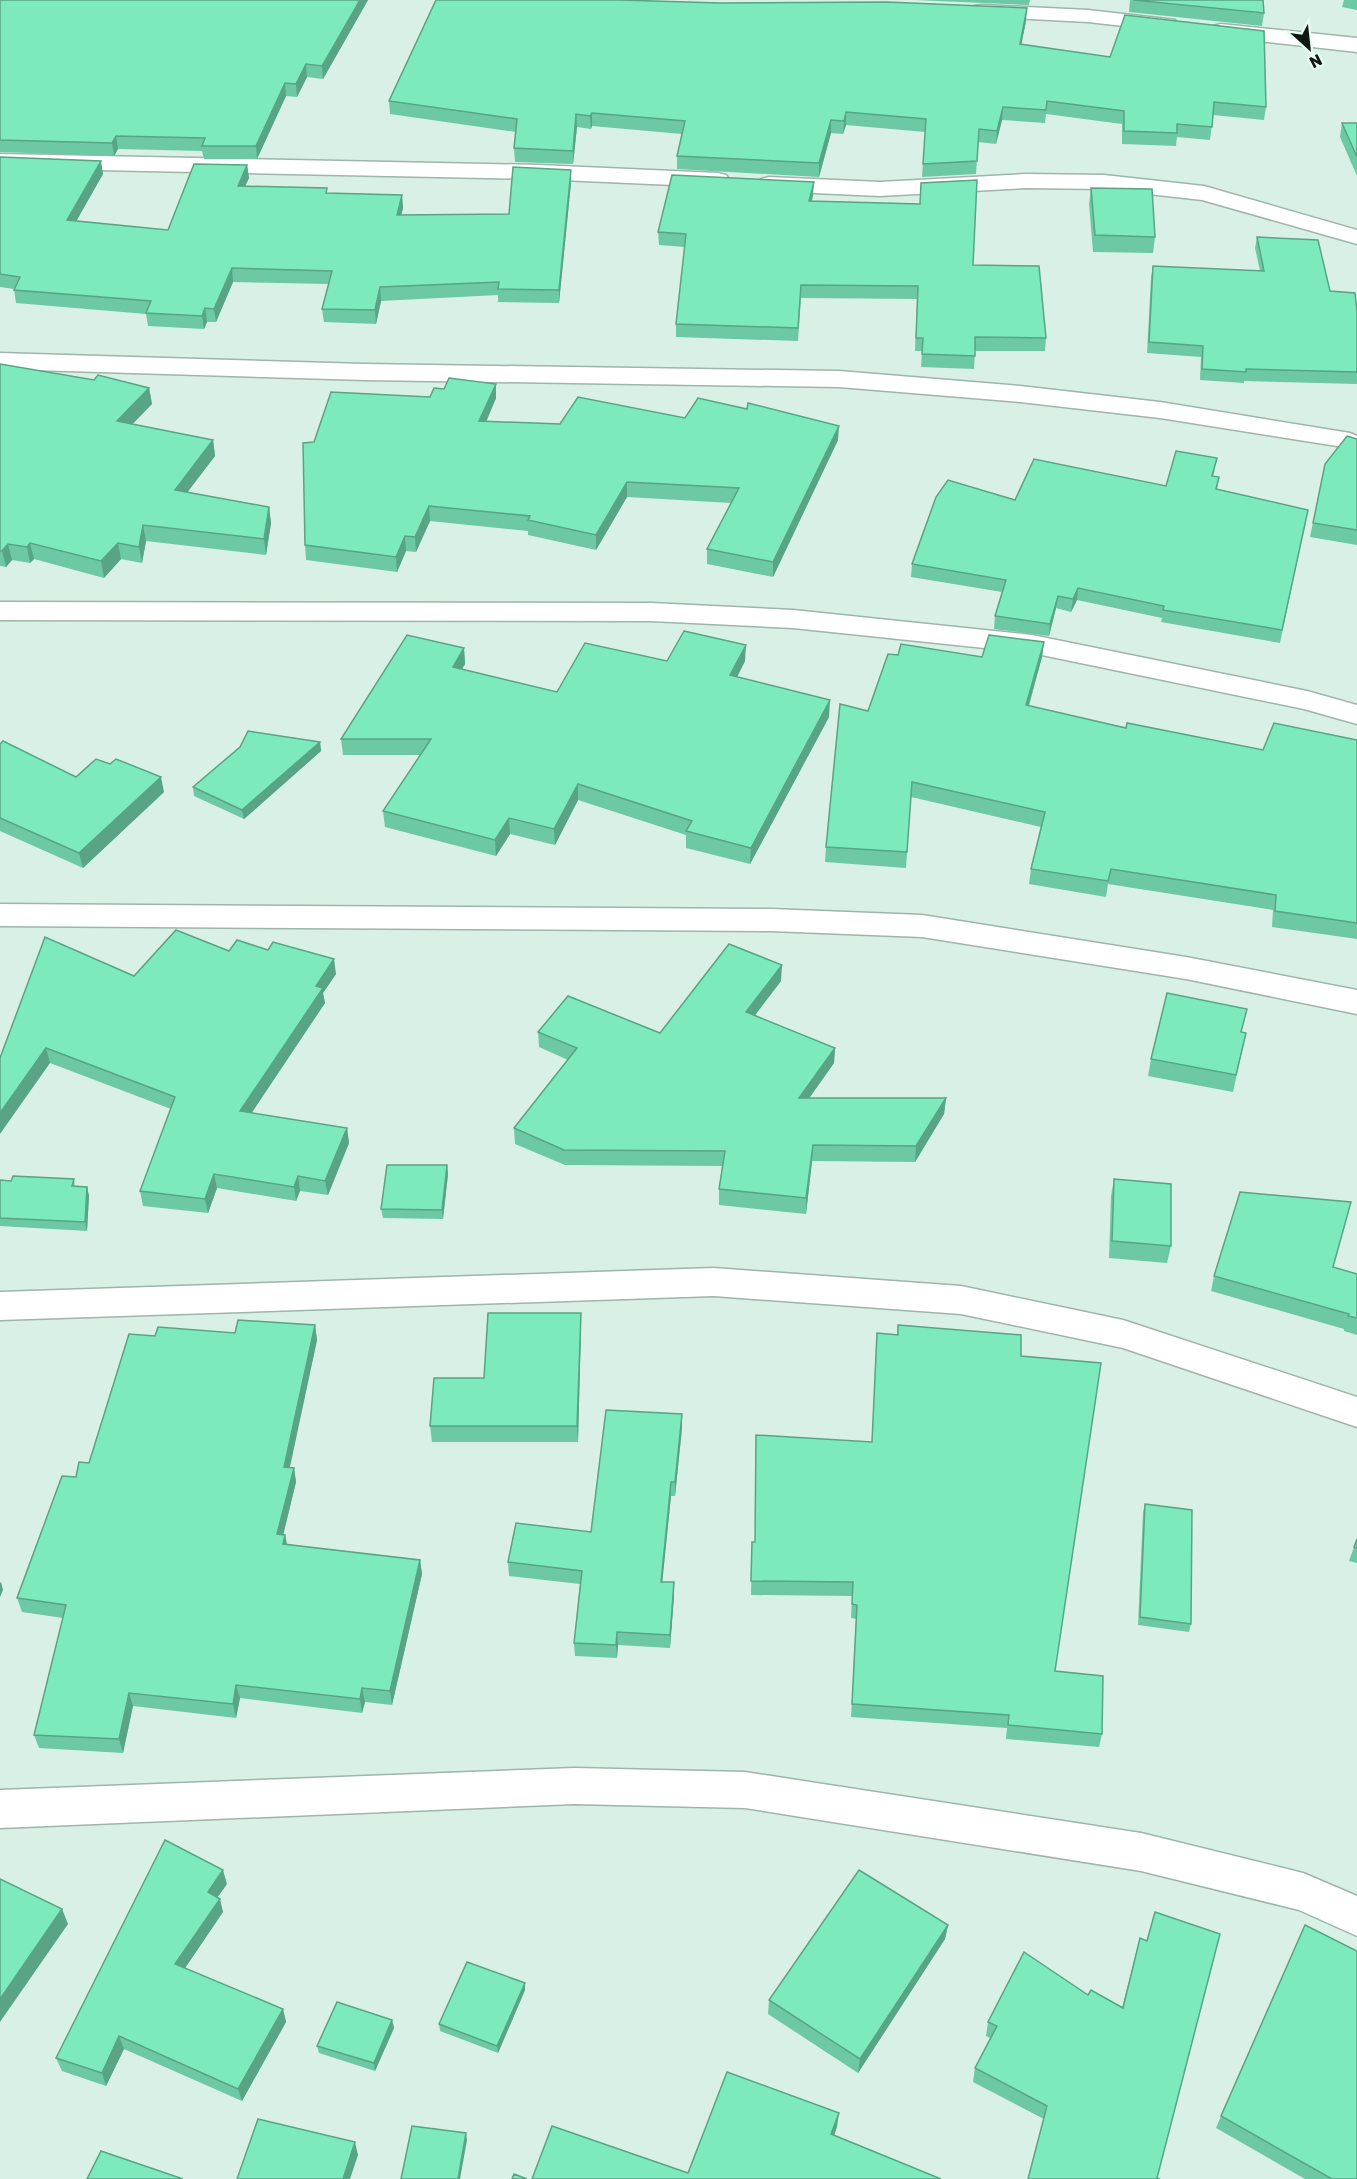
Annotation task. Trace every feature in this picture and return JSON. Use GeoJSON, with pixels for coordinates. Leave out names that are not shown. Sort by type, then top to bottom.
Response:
{"type":"FeatureCollection","features":[{"type":"Feature","properties":{"kind":"street"},"geometry":{"type":"LineString","coordinates":[[966,10],[1088,16],[1357,45]]}},
{"type":"Feature","properties":{"kind":"street"},"geometry":{"type":"LineString","coordinates":[[0,161],[187,168],[525,171],[880,189],[1026,181],[1104,182],[1204,193],[1357,237]]}},
{"type":"Feature","properties":{"kind":"street"},"geometry":{"type":"LineString","coordinates":[[0,362],[365,372],[839,379],[1020,394],[1160,410],[1341,439],[1357,444]]}},
{"type":"Feature","properties":{"kind":"street"},"geometry":{"type":"LineString","coordinates":[[0,611],[651,612],[793,619],[1032,645],[1307,700],[1357,715]]}},
{"type":"Feature","properties":{"kind":"street"},"geometry":{"type":"LineString","coordinates":[[0,915],[771,920],[921,926],[1186,968],[1357,1002]]}},
{"type":"Feature","properties":{"kind":"street"},"geometry":{"type":"LineString","coordinates":[[0,1305],[714,1282],[961,1300],[1123,1334],[1357,1412]]}},
{"type":"Feature","properties":{"kind":"street"},"geometry":{"type":"LineString","coordinates":[[0,1809],[574,1786],[745,1790],[1141,1852],[1303,1892],[1357,1916]]}},
{"type":"Feature","properties":{"kind":"building"},"geometry":{"type":"Polygon","coordinates":[[[0,0],[360,0],[322,66],[306,64],[296,84],[285,83],[256,146],[202,146],[205,138],[116,136],[112,143],[0,140],[0,0]]]}},
{"type":"Feature","properties":{"kind":"building"},"geometry":{"type":"Polygon","coordinates":[[[436,0],[886,2],[1027,8],[1020,44],[1110,57],[1125,15],[1264,31],[1266,107],[1214,102],[1212,127],[1177,124],[1177,133],[1124,131],[1124,111],[1047,101],[1046,110],[1003,107],[997,131],[979,129],[977,161],[923,164],[926,119],[846,112],[844,121],[831,120],[819,163],[677,156],[685,121],[592,113],[590,116],[576,114],[573,151],[514,148],[517,119],[389,101],[436,0]]]}},
{"type":"Feature","properties":{"kind":"building"},"geometry":{"type":"Polygon","coordinates":[[[1133,0],[1263,0],[1264,13],[1133,0]]]}},
{"type":"Feature","properties":{"kind":"building"},"geometry":{"type":"Polygon","coordinates":[[[1342,123],[1357,123],[1357,157],[1342,123]]]}},
{"type":"Feature","properties":{"kind":"building"},"geometry":{"type":"Polygon","coordinates":[[[0,157],[101,161],[67,220],[168,230],[194,164],[247,165],[238,186],[327,188],[326,193],[402,195],[397,215],[509,214],[513,167],[571,170],[559,290],[498,289],[499,282],[380,287],[375,310],[322,309],[332,271],[232,268],[214,309],[205,308],[202,316],[146,313],[151,301],[14,290],[20,277],[0,274],[0,157]]]}},
{"type":"Feature","properties":{"kind":"building"},"geometry":{"type":"Polygon","coordinates":[[[672,175],[814,182],[809,201],[920,204],[921,183],[977,180],[973,265],[1039,266],[1046,338],[975,337],[975,356],[922,354],[923,338],[916,338],[918,286],[801,285],[798,328],[676,324],[686,234],[658,232],[672,175]]]}},
{"type":"Feature","properties":{"kind":"building"},"geometry":{"type":"Polygon","coordinates":[[[1091,188],[1152,189],[1155,237],[1095,235],[1091,188]]]}},
{"type":"Feature","properties":{"kind":"building"},"geometry":{"type":"Polygon","coordinates":[[[1257,237],[1318,240],[1330,291],[1355,293],[1357,372],[1246,369],[1246,372],[1202,369],[1203,346],[1149,342],[1153,266],[1264,271],[1257,237]]]}},
{"type":"Feature","properties":{"kind":"building"},"geometry":{"type":"Polygon","coordinates":[[[0,364],[94,380],[98,375],[149,388],[117,421],[213,440],[175,490],[269,507],[264,539],[143,525],[139,547],[118,543],[101,561],[30,543],[27,547],[8,544],[0,551],[0,364]]]}},
{"type":"Feature","properties":{"kind":"building"},"geometry":{"type":"Polygon","coordinates":[[[449,378],[496,384],[479,421],[560,424],[578,397],[685,418],[698,398],[747,409],[748,403],[839,426],[773,562],[707,549],[739,488],[627,482],[596,535],[528,520],[530,516],[429,506],[415,537],[405,536],[396,557],[305,545],[303,443],[314,442],[331,392],[430,397],[434,388],[444,389],[449,378]]]}},
{"type":"Feature","properties":{"kind":"building"},"geometry":{"type":"Polygon","coordinates":[[[1347,436],[1357,439],[1357,530],[1313,523],[1325,464],[1347,436]]]}},
{"type":"Feature","properties":{"kind":"building"},"geometry":{"type":"Polygon","coordinates":[[[1176,451],[1217,458],[1212,476],[1219,477],[1216,489],[1308,510],[1282,630],[1163,610],[1164,606],[1078,588],[1073,599],[1058,596],[1050,624],[995,616],[1006,580],[912,564],[936,497],[948,480],[1015,500],[1034,459],[1166,486],[1176,451]]]}},
{"type":"Feature","properties":{"kind":"building"},"geometry":{"type":"Polygon","coordinates":[[[684,631],[746,645],[730,675],[830,700],[751,848],[686,831],[692,821],[578,784],[554,829],[509,818],[495,840],[383,811],[431,739],[341,739],[407,635],[464,648],[453,667],[557,692],[585,643],[667,661],[684,631]]]}},
{"type":"Feature","properties":{"kind":"building"},"geometry":{"type":"Polygon","coordinates":[[[989,635],[1044,642],[1026,705],[1126,728],[1127,723],[1263,750],[1274,723],[1357,740],[1357,923],[1275,911],[1276,895],[1111,869],[1108,881],[1031,869],[1045,812],[912,782],[907,852],[826,847],[840,704],[868,711],[888,654],[898,655],[901,644],[982,657],[989,635]]]}},
{"type":"Feature","properties":{"kind":"building"},"geometry":{"type":"Polygon","coordinates":[[[248,731],[320,742],[242,810],[193,787],[240,747],[248,731]]]}},
{"type":"Feature","properties":{"kind":"building"},"geometry":{"type":"Polygon","coordinates":[[[3,741],[76,777],[96,759],[110,764],[116,759],[161,777],[79,853],[0,818],[0,744],[3,741]]]}},
{"type":"Feature","properties":{"kind":"building"},"geometry":{"type":"Polygon","coordinates":[[[176,930],[229,951],[237,940],[268,950],[273,942],[334,959],[316,986],[323,988],[240,1111],[347,1128],[325,1181],[298,1176],[294,1187],[214,1174],[205,1199],[140,1191],[175,1097],[46,1048],[0,1113],[0,1058],[45,937],[134,976],[176,930]]]}},
{"type":"Feature","properties":{"kind":"building"},"geometry":{"type":"Polygon","coordinates":[[[729,944],[782,965],[746,1012],[835,1048],[799,1098],[946,1098],[916,1146],[813,1145],[806,1198],[719,1189],[725,1151],[564,1150],[514,1128],[577,1048],[538,1032],[568,996],[660,1033],[729,944]]]}},
{"type":"Feature","properties":{"kind":"building"},"geometry":{"type":"Polygon","coordinates":[[[1167,993],[1247,1009],[1241,1032],[1246,1033],[1236,1075],[1151,1059],[1167,993]]]}},
{"type":"Feature","properties":{"kind":"building"},"geometry":{"type":"Polygon","coordinates":[[[387,1165],[447,1165],[442,1210],[381,1209],[387,1165]]]}},
{"type":"Feature","properties":{"kind":"building"},"geometry":{"type":"Polygon","coordinates":[[[13,1176],[74,1179],[72,1186],[87,1187],[85,1222],[0,1218],[0,1180],[11,1181],[13,1176]]]}},
{"type":"Feature","properties":{"kind":"building"},"geometry":{"type":"Polygon","coordinates":[[[1114,1179],[1171,1184],[1171,1246],[1112,1241],[1114,1179]]]}},
{"type":"Feature","properties":{"kind":"building"},"geometry":{"type":"Polygon","coordinates":[[[1240,1192],[1351,1202],[1333,1267],[1357,1274],[1357,1318],[1214,1276],[1240,1192]]]}},
{"type":"Feature","properties":{"kind":"building"},"geometry":{"type":"Polygon","coordinates":[[[488,1313],[581,1313],[577,1426],[430,1426],[434,1378],[484,1378],[488,1313]]]}},
{"type":"Feature","properties":{"kind":"building"},"geometry":{"type":"Polygon","coordinates":[[[238,1320],[315,1325],[284,1467],[294,1468],[277,1534],[285,1535],[283,1544],[420,1560],[390,1691],[362,1688],[360,1699],[236,1685],[233,1704],[129,1693],[119,1739],[34,1735],[66,1605],[17,1598],[62,1476],[76,1477],[79,1462],[89,1463],[129,1334],[155,1336],[158,1327],[235,1333],[238,1320]]]}},
{"type":"Feature","properties":{"kind":"building"},"geometry":{"type":"Polygon","coordinates":[[[898,1325],[1021,1335],[1021,1356],[1101,1363],[1055,1671],[1103,1676],[1102,1734],[1008,1725],[1009,1715],[852,1704],[857,1605],[852,1604],[853,1582],[751,1581],[752,1542],[755,1542],[756,1435],[872,1442],[877,1333],[898,1335],[898,1325]]]}},
{"type":"Feature","properties":{"kind":"building"},"geometry":{"type":"Polygon","coordinates":[[[606,1410],[682,1414],[675,1482],[671,1482],[661,1582],[674,1582],[670,1635],[617,1632],[616,1645],[574,1643],[582,1571],[508,1562],[516,1523],[591,1532],[606,1410]]]}},
{"type":"Feature","properties":{"kind":"building"},"geometry":{"type":"Polygon","coordinates":[[[1145,1504],[1192,1510],[1191,1624],[1140,1617],[1145,1504]]]}},
{"type":"Feature","properties":{"kind":"building"},"geometry":{"type":"Polygon","coordinates":[[[165,1840],[223,1870],[208,1892],[220,1899],[175,1964],[283,2009],[238,2089],[119,2036],[102,2073],[56,2058],[165,1840]]]}},
{"type":"Feature","properties":{"kind":"building"},"geometry":{"type":"Polygon","coordinates":[[[859,1870],[948,1925],[860,2059],[769,2000],[859,1870]]]}},
{"type":"Feature","properties":{"kind":"building"},"geometry":{"type":"Polygon","coordinates":[[[0,1879],[62,1909],[0,1999],[0,1879]]]}},
{"type":"Feature","properties":{"kind":"building"},"geometry":{"type":"Polygon","coordinates":[[[1155,1912],[1220,1934],[1157,2178],[1160,2179],[1028,2179],[1047,2106],[975,2068],[997,2026],[988,2022],[1024,1952],[1088,1995],[1091,1990],[1123,2008],[1140,1938],[1147,1941],[1155,1912]]]}},
{"type":"Feature","properties":{"kind":"building"},"geometry":{"type":"Polygon","coordinates":[[[1305,1925],[1357,1951],[1357,2179],[1332,2179],[1221,2116],[1305,1925]]]}},
{"type":"Feature","properties":{"kind":"building"},"geometry":{"type":"Polygon","coordinates":[[[467,1962],[525,1983],[497,2046],[439,2024],[467,1962]]]}},
{"type":"Feature","properties":{"kind":"building"},"geometry":{"type":"Polygon","coordinates":[[[337,2002],[392,2020],[374,2063],[317,2046],[337,2002]]]}},
{"type":"Feature","properties":{"kind":"building"},"geometry":{"type":"Polygon","coordinates":[[[727,2072],[839,2113],[831,2134],[941,2179],[532,2179],[552,2126],[688,2173],[727,2072]]]}},
{"type":"Feature","properties":{"kind":"building"},"geometry":{"type":"Polygon","coordinates":[[[258,2119],[355,2142],[343,2179],[237,2179],[258,2119]]]}},
{"type":"Feature","properties":{"kind":"building"},"geometry":{"type":"Polygon","coordinates":[[[412,2126],[466,2133],[458,2179],[401,2179],[412,2126]]]}},
{"type":"Feature","properties":{"kind":"building"},"geometry":{"type":"Polygon","coordinates":[[[101,2151],[183,2179],[87,2179],[101,2151]]]}},
{"type":"Feature","properties":{"kind":"building"},"geometry":{"type":"Polygon","coordinates":[[[514,2174],[527,2179],[512,2179],[514,2174]]]}}]}
